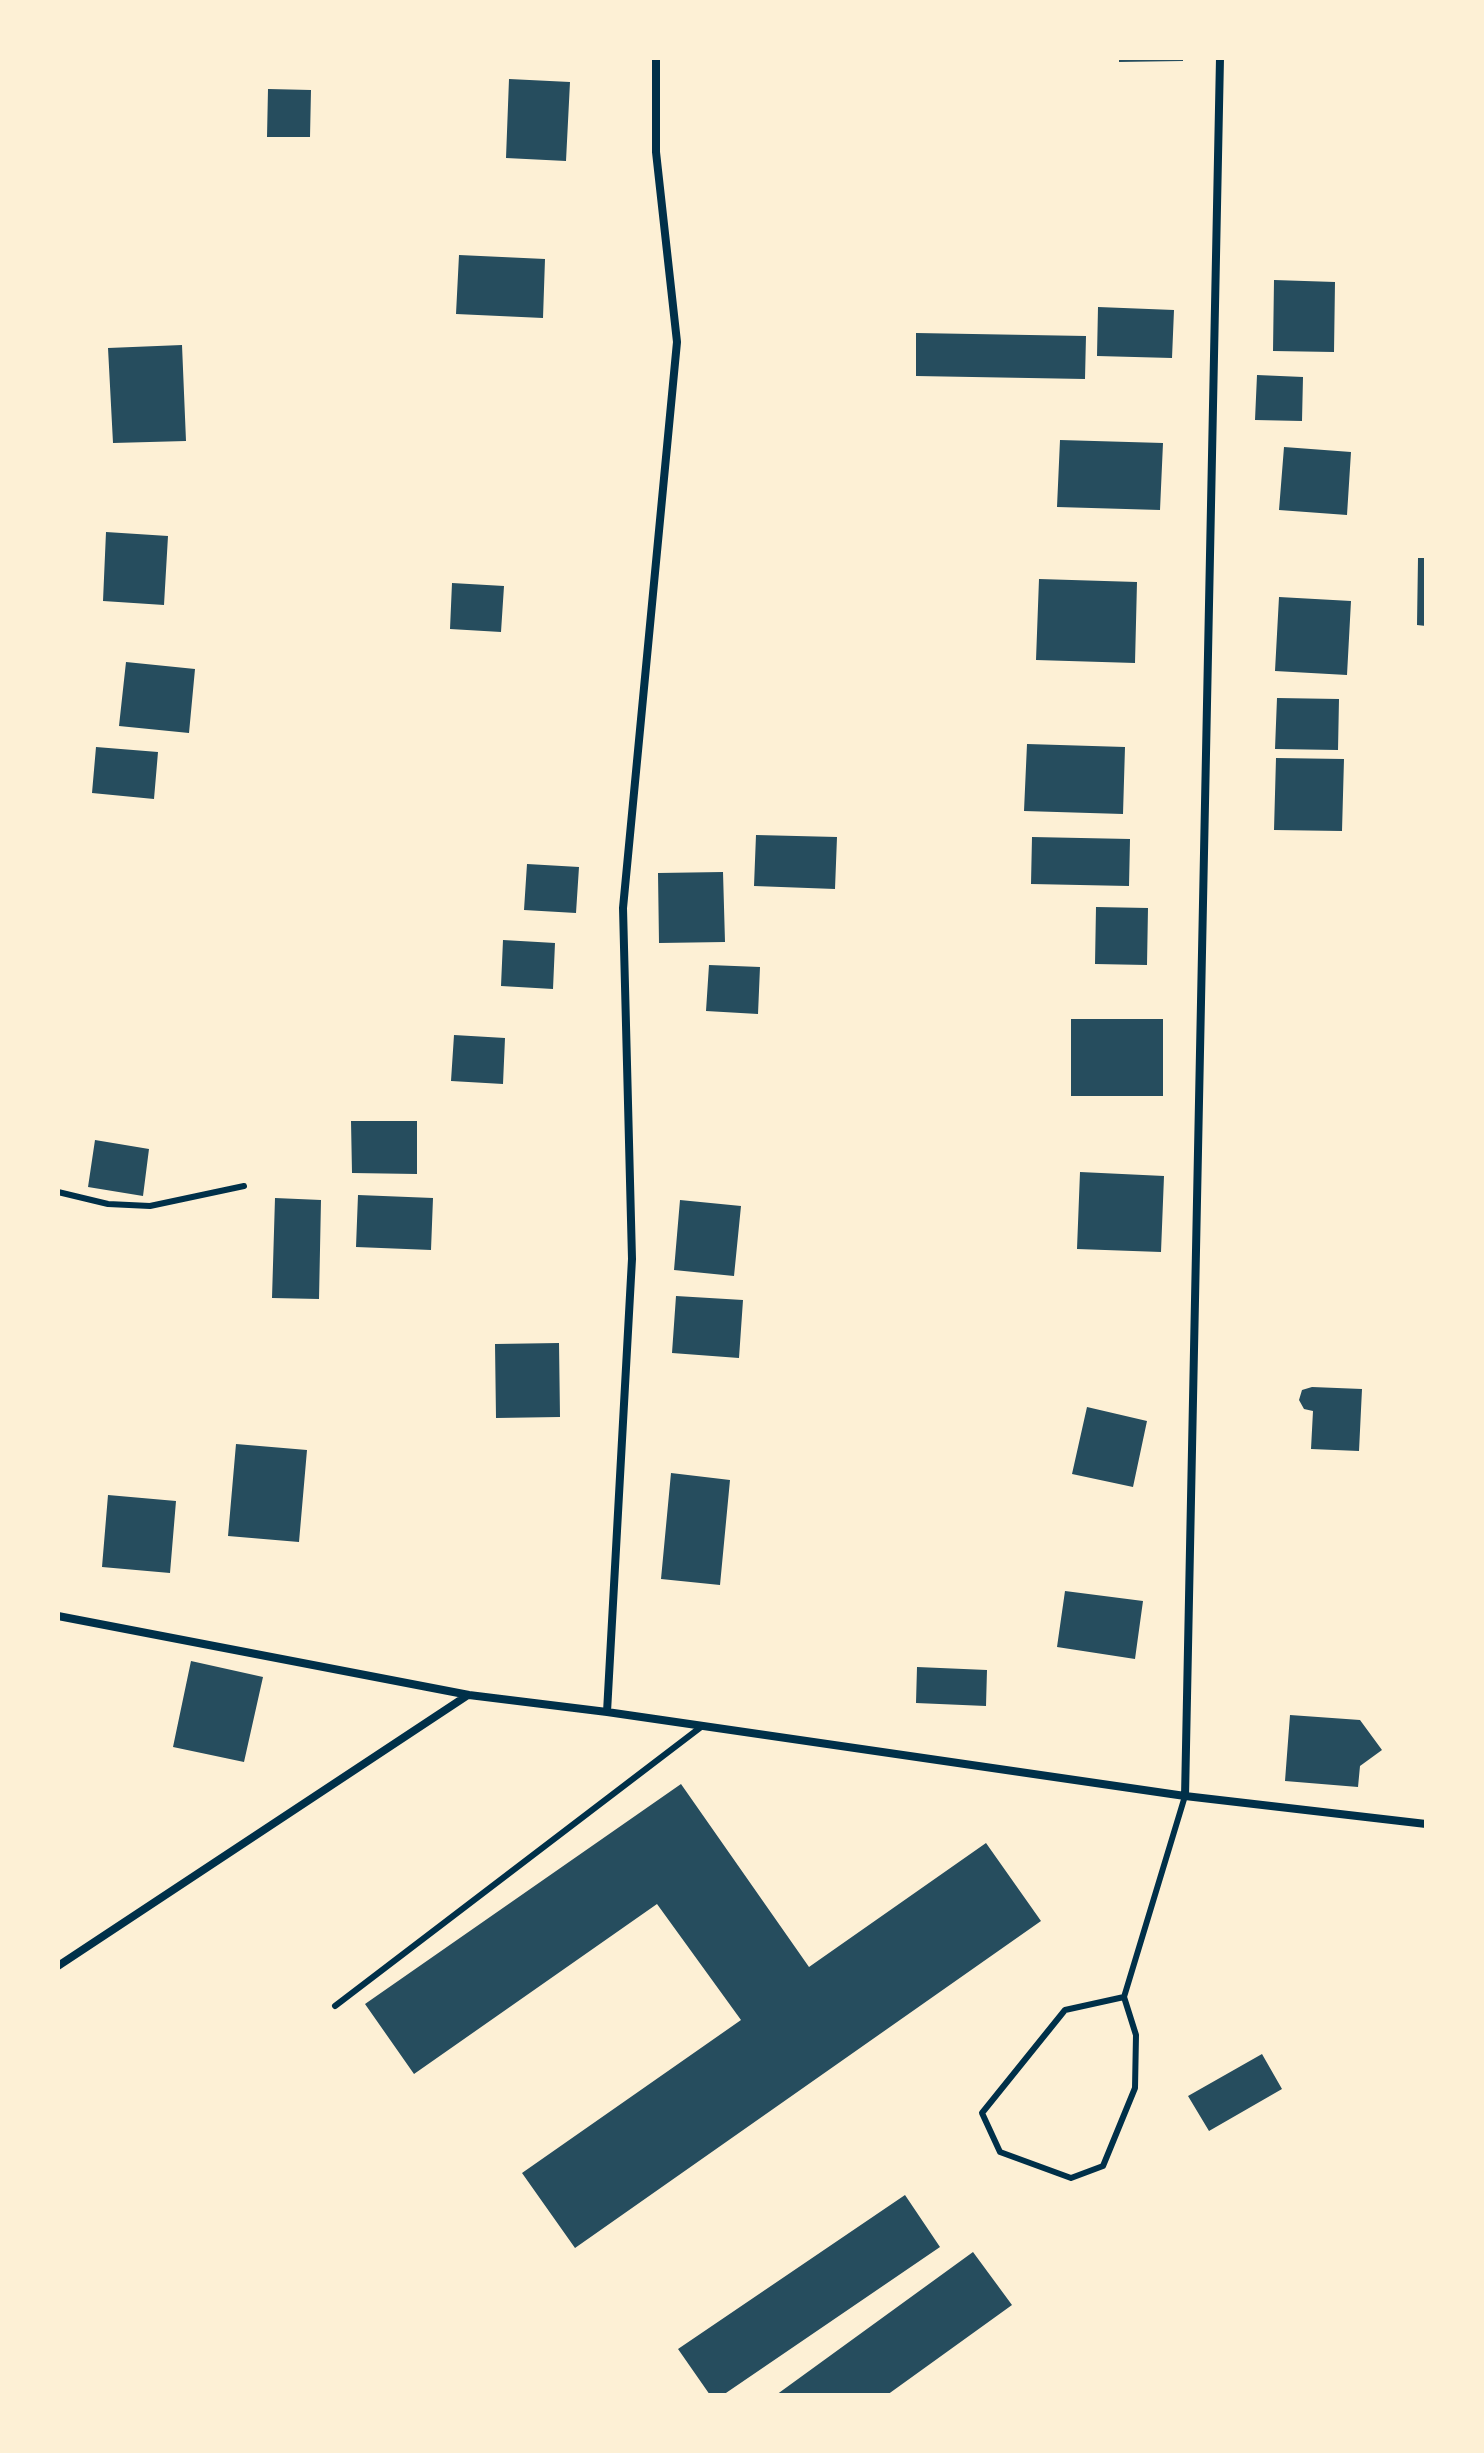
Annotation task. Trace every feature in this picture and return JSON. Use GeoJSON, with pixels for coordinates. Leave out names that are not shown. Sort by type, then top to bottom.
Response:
{"type":"FeatureCollection","features":[{"type":"Feature","properties":{"kind":"street"},"geometry":{"type":"LineString","coordinates":[[607,1712],[632,1259],[623,908],[677,342],[656,152],[656,58]]}},
{"type":"Feature","properties":{"kind":"street"},"geometry":{"type":"LineString","coordinates":[[1185,1796],[1220,58]]}},
{"type":"Feature","properties":{"kind":"street"},"geometry":{"type":"LineString","coordinates":[[58,1616],[469,1695],[607,1712],[1185,1796],[1426,1824]]}},
{"type":"Feature","properties":{"kind":"street"},"geometry":{"type":"LineString","coordinates":[[58,1966],[469,1695]]}},
{"type":"Feature","properties":{"kind":"lane"},"geometry":{"type":"LineString","coordinates":[[58,1192],[108,1204],[150,1206],[244,1186]]}},
{"type":"Feature","properties":{"kind":"lane"},"geometry":{"type":"LineString","coordinates":[[335,2006],[701,1727]]}},
{"type":"Feature","properties":{"kind":"lane"},"geometry":{"type":"LineString","coordinates":[[1124,1997],[1065,2010],[982,2113],[1000,2152],[1071,2178],[1103,2166],[1135,2088],[1136,2035],[1124,1997],[1185,1796]]}},
{"type":"Feature","properties":{"kind":"building"},"geometry":{"type":"Polygon","coordinates":[[[1119,58],[1183,58],[1183,61],[1119,62],[1119,58]]]}},
{"type":"Feature","properties":{"kind":"building"},"geometry":{"type":"Polygon","coordinates":[[[509,79],[570,82],[566,161],[506,158],[509,79]]]}},
{"type":"Feature","properties":{"kind":"building"},"geometry":{"type":"Polygon","coordinates":[[[268,89],[311,90],[310,137],[267,137],[268,89]]]}},
{"type":"Feature","properties":{"kind":"building"},"geometry":{"type":"Polygon","coordinates":[[[459,255],[545,259],[543,318],[456,314],[459,255]]]}},
{"type":"Feature","properties":{"kind":"building"},"geometry":{"type":"Polygon","coordinates":[[[1274,280],[1335,282],[1334,352],[1273,351],[1274,280]]]}},
{"type":"Feature","properties":{"kind":"building"},"geometry":{"type":"Polygon","coordinates":[[[1098,307],[1174,310],[1172,358],[1097,356],[1098,307]]]}},
{"type":"Feature","properties":{"kind":"building"},"geometry":{"type":"Polygon","coordinates":[[[916,333],[1086,336],[1085,379],[916,376],[916,333]]]}},
{"type":"Feature","properties":{"kind":"building"},"geometry":{"type":"Polygon","coordinates":[[[182,345],[186,441],[113,443],[108,348],[182,345]]]}},
{"type":"Feature","properties":{"kind":"building"},"geometry":{"type":"Polygon","coordinates":[[[1257,375],[1303,377],[1302,421],[1255,420],[1257,375]]]}},
{"type":"Feature","properties":{"kind":"building"},"geometry":{"type":"Polygon","coordinates":[[[1060,440],[1163,443],[1160,510],[1057,507],[1060,440]]]}},
{"type":"Feature","properties":{"kind":"building"},"geometry":{"type":"Polygon","coordinates":[[[1284,447],[1351,452],[1347,515],[1279,510],[1284,447]]]}},
{"type":"Feature","properties":{"kind":"building"},"geometry":{"type":"Polygon","coordinates":[[[106,532],[168,536],[164,605],[103,601],[106,532]]]}},
{"type":"Feature","properties":{"kind":"building"},"geometry":{"type":"Polygon","coordinates":[[[1418,558],[1426,558],[1426,626],[1417,625],[1418,558]]]}},
{"type":"Feature","properties":{"kind":"building"},"geometry":{"type":"Polygon","coordinates":[[[1039,579],[1137,582],[1135,663],[1036,660],[1039,579]]]}},
{"type":"Feature","properties":{"kind":"building"},"geometry":{"type":"Polygon","coordinates":[[[452,583],[504,586],[501,632],[450,629],[452,583]]]}},
{"type":"Feature","properties":{"kind":"building"},"geometry":{"type":"Polygon","coordinates":[[[1279,597],[1351,601],[1347,675],[1275,671],[1279,597]]]}},
{"type":"Feature","properties":{"kind":"building"},"geometry":{"type":"Polygon","coordinates":[[[126,662],[195,669],[189,733],[119,726],[126,662]]]}},
{"type":"Feature","properties":{"kind":"building"},"geometry":{"type":"Polygon","coordinates":[[[1277,698],[1339,699],[1338,750],[1275,749],[1277,698]]]}},
{"type":"Feature","properties":{"kind":"building"},"geometry":{"type":"Polygon","coordinates":[[[1027,744],[1125,747],[1123,814],[1024,811],[1027,744]]]}},
{"type":"Feature","properties":{"kind":"building"},"geometry":{"type":"Polygon","coordinates":[[[96,747],[158,752],[154,799],[92,793],[96,747]]]}},
{"type":"Feature","properties":{"kind":"building"},"geometry":{"type":"Polygon","coordinates":[[[1276,758],[1344,759],[1342,831],[1274,830],[1276,758]]]}},
{"type":"Feature","properties":{"kind":"building"},"geometry":{"type":"Polygon","coordinates":[[[756,835],[837,837],[835,889],[754,886],[756,835]]]}},
{"type":"Feature","properties":{"kind":"building"},"geometry":{"type":"Polygon","coordinates":[[[1032,837],[1130,839],[1129,886],[1031,884],[1032,837]]]}},
{"type":"Feature","properties":{"kind":"building"},"geometry":{"type":"Polygon","coordinates":[[[527,864],[579,867],[576,913],[524,910],[527,864]]]}},
{"type":"Feature","properties":{"kind":"building"},"geometry":{"type":"Polygon","coordinates":[[[723,872],[725,942],[659,943],[658,873],[723,872]]]}},
{"type":"Feature","properties":{"kind":"building"},"geometry":{"type":"Polygon","coordinates":[[[1096,907],[1148,908],[1147,965],[1095,964],[1096,907]]]}},
{"type":"Feature","properties":{"kind":"building"},"geometry":{"type":"Polygon","coordinates":[[[503,940],[555,943],[553,989],[501,986],[503,940]]]}},
{"type":"Feature","properties":{"kind":"building"},"geometry":{"type":"Polygon","coordinates":[[[709,965],[760,967],[758,1014],[706,1011],[709,965]]]}},
{"type":"Feature","properties":{"kind":"building"},"geometry":{"type":"Polygon","coordinates":[[[1071,1019],[1163,1019],[1163,1096],[1071,1096],[1071,1019]]]}},
{"type":"Feature","properties":{"kind":"building"},"geometry":{"type":"Polygon","coordinates":[[[454,1035],[505,1038],[503,1084],[451,1081],[454,1035]]]}},
{"type":"Feature","properties":{"kind":"building"},"geometry":{"type":"Polygon","coordinates":[[[351,1121],[417,1121],[417,1174],[352,1173],[351,1121]]]}},
{"type":"Feature","properties":{"kind":"building"},"geometry":{"type":"Polygon","coordinates":[[[95,1140],[149,1149],[143,1196],[88,1187],[95,1140]]]}},
{"type":"Feature","properties":{"kind":"building"},"geometry":{"type":"Polygon","coordinates":[[[1080,1172],[1164,1176],[1161,1252],[1077,1249],[1080,1172]]]}},
{"type":"Feature","properties":{"kind":"building"},"geometry":{"type":"Polygon","coordinates":[[[358,1195],[433,1198],[431,1250],[356,1247],[358,1195]]]}},
{"type":"Feature","properties":{"kind":"building"},"geometry":{"type":"Polygon","coordinates":[[[275,1198],[321,1200],[319,1299],[272,1298],[275,1198]]]}},
{"type":"Feature","properties":{"kind":"building"},"geometry":{"type":"Polygon","coordinates":[[[680,1200],[741,1206],[734,1276],[674,1270],[680,1200]]]}},
{"type":"Feature","properties":{"kind":"building"},"geometry":{"type":"Polygon","coordinates":[[[676,1296],[743,1300],[739,1358],[672,1353],[676,1296]]]}},
{"type":"Feature","properties":{"kind":"building"},"geometry":{"type":"Polygon","coordinates":[[[559,1343],[560,1417],[496,1418],[495,1344],[559,1343]]]}},
{"type":"Feature","properties":{"kind":"building"},"geometry":{"type":"Polygon","coordinates":[[[1312,1387],[1362,1389],[1359,1451],[1311,1449],[1313,1411],[1304,1409],[1299,1400],[1302,1390],[1312,1387]]]}},
{"type":"Feature","properties":{"kind":"building"},"geometry":{"type":"Polygon","coordinates":[[[1087,1407],[1147,1421],[1133,1487],[1072,1474],[1087,1407]]]}},
{"type":"Feature","properties":{"kind":"building"},"geometry":{"type":"Polygon","coordinates":[[[236,1444],[307,1450],[299,1542],[228,1536],[236,1444]]]}},
{"type":"Feature","properties":{"kind":"building"},"geometry":{"type":"Polygon","coordinates":[[[671,1473],[730,1480],[720,1585],[661,1579],[671,1473]]]}},
{"type":"Feature","properties":{"kind":"building"},"geometry":{"type":"Polygon","coordinates":[[[108,1495],[176,1501],[170,1573],[102,1567],[108,1495]]]}},
{"type":"Feature","properties":{"kind":"building"},"geometry":{"type":"Polygon","coordinates":[[[1065,1591],[1143,1601],[1135,1659],[1057,1647],[1065,1591]]]}},
{"type":"Feature","properties":{"kind":"building"},"geometry":{"type":"Polygon","coordinates":[[[191,1661],[263,1677],[244,1762],[173,1747],[191,1661]]]}},
{"type":"Feature","properties":{"kind":"building"},"geometry":{"type":"Polygon","coordinates":[[[917,1667],[987,1670],[986,1706],[916,1703],[917,1667]]]}},
{"type":"Feature","properties":{"kind":"building"},"geometry":{"type":"Polygon","coordinates":[[[1290,1715],[1360,1720],[1382,1750],[1360,1766],[1358,1787],[1285,1781],[1290,1715]]]}},
{"type":"Feature","properties":{"kind":"building"},"geometry":{"type":"Polygon","coordinates":[[[681,1784],[809,1967],[986,1843],[1041,1921],[575,2248],[522,2173],[741,2020],[657,1904],[414,2074],[365,2004],[681,1784]]]}},
{"type":"Feature","properties":{"kind":"building"},"geometry":{"type":"Polygon","coordinates":[[[1262,2054],[1282,2089],[1209,2131],[1188,2096],[1262,2054]]]}},
{"type":"Feature","properties":{"kind":"building"},"geometry":{"type":"Polygon","coordinates":[[[905,2195],[940,2247],[723,2395],[710,2395],[678,2349],[905,2195]]]}},
{"type":"Feature","properties":{"kind":"building"},"geometry":{"type":"Polygon","coordinates":[[[973,2252],[1012,2305],[887,2395],[776,2395],[973,2252]]]}}]}
